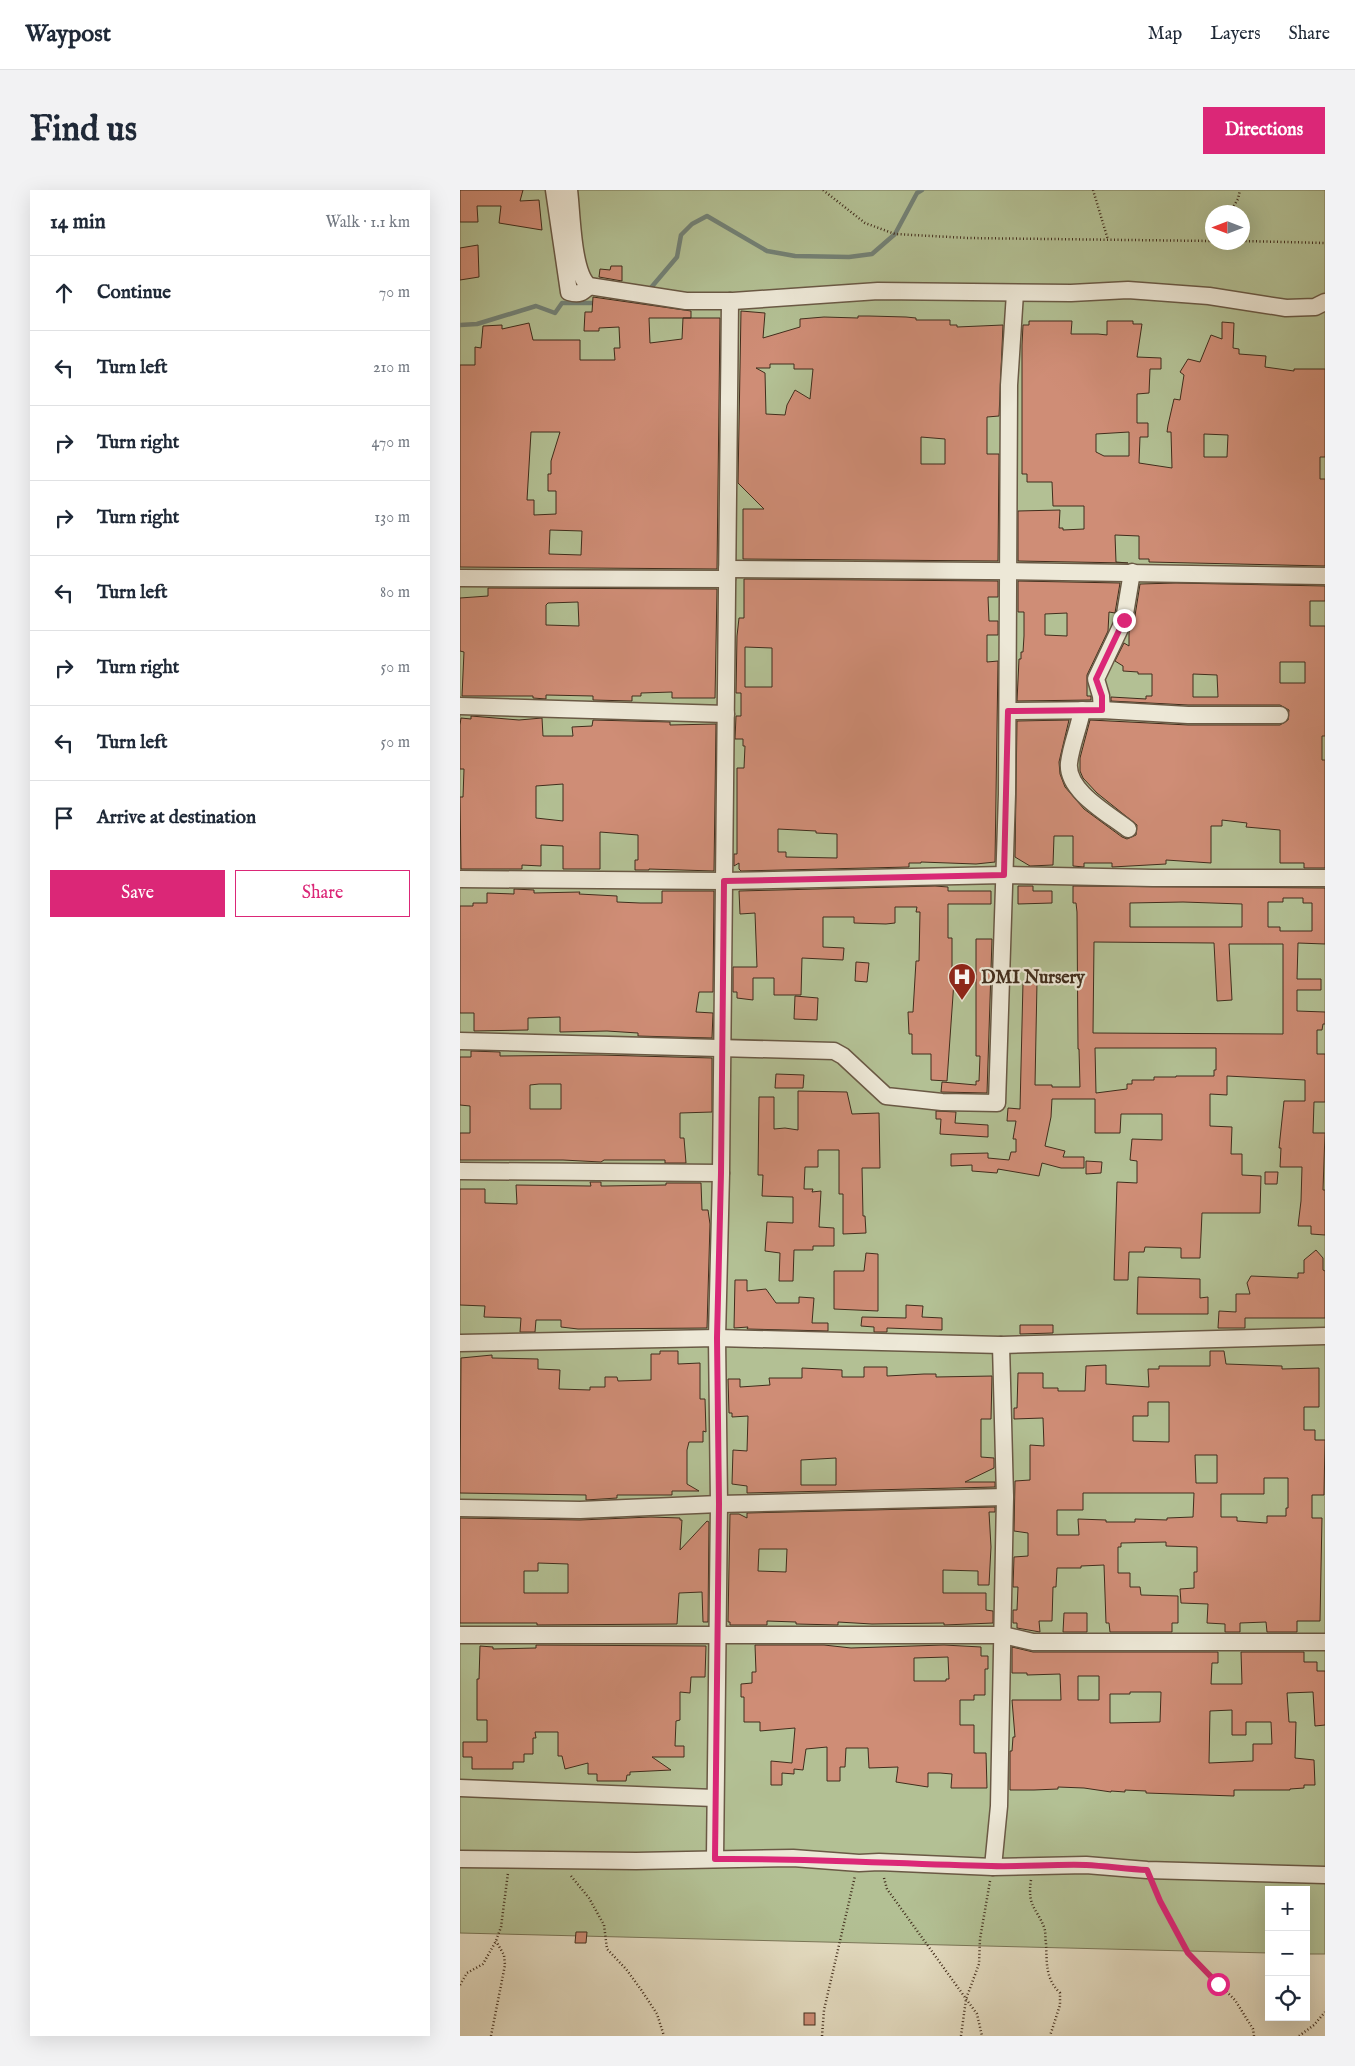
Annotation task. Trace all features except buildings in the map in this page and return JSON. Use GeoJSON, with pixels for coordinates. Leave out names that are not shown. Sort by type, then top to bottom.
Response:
{"type":"FeatureCollection","features":[{"type":"Feature","properties":{"kind":"street"},"geometry":{"type":"LineString","coordinates":[[554,190],[569,292],[576,294],[583,292],[589,286]]}},
{"type":"Feature","properties":{"kind":"street"},"geometry":{"type":"LineString","coordinates":[[569,190],[578,266],[585,283],[589,286],[686,301],[730,301],[878,291],[1071,293],[1128,290],[1209,296],[1301,308],[1315,307],[1325,302]]}},
{"type":"Feature","properties":{"kind":"street"},"geometry":{"type":"LineString","coordinates":[[460,1041],[834,1051],[843,1056],[886,1096],[942,1102],[997,1103],[1008,711],[1009,385],[1015,292]]}},
{"type":"Feature","properties":{"kind":"street"},"geometry":{"type":"LineString","coordinates":[[715,1859],[714,1798],[719,1504],[717,1338],[721,1173],[730,301]]}},
{"type":"Feature","properties":{"kind":"street"},"geometry":{"type":"LineString","coordinates":[[460,578],[727,574],[838,568],[935,572],[1009,570],[1325,576]]}},
{"type":"Feature","properties":{"kind":"street"},"geometry":{"type":"LineString","coordinates":[[1102,710],[1102,696],[1096,679],[1124,620],[1132,572]]}},
{"type":"Feature","properties":{"kind":"street"},"geometry":{"type":"LineString","coordinates":[[460,706],[726,714]]}},
{"type":"Feature","properties":{"kind":"street"},"geometry":{"type":"LineString","coordinates":[[1082,710],[1069,765],[1074,784],[1082,794],[1128,829]]}},
{"type":"Feature","properties":{"kind":"street"},"geometry":{"type":"LineString","coordinates":[[1008,711],[1102,710],[1188,715],[1280,715]]}},
{"type":"Feature","properties":{"kind":"street"},"geometry":{"type":"LineString","coordinates":[[460,880],[724,881],[1004,875],[1153,878],[1325,878]]}},
{"type":"Feature","properties":{"kind":"street"},"geometry":{"type":"LineString","coordinates":[[460,1171],[721,1173]]}},
{"type":"Feature","properties":{"kind":"street"},"geometry":{"type":"LineString","coordinates":[[460,1343],[717,1338],[1001,1345],[1325,1336]]}},
{"type":"Feature","properties":{"kind":"street"},"geometry":{"type":"LineString","coordinates":[[993,1866],[999,1806],[1005,1497],[1001,1345]]}},
{"type":"Feature","properties":{"kind":"street"},"geometry":{"type":"LineString","coordinates":[[460,1508],[580,1510],[719,1504],[1005,1497]]}},
{"type":"Feature","properties":{"kind":"street"},"geometry":{"type":"LineString","coordinates":[[460,1636],[1002,1635],[1033,1642],[1325,1642]]}},
{"type":"Feature","properties":{"kind":"street"},"geometry":{"type":"LineString","coordinates":[[460,1788],[714,1798]]}},
{"type":"Feature","properties":{"kind":"street"},"geometry":{"type":"LineString","coordinates":[[460,1859],[793,1858],[858,1863],[993,1866],[1086,1865],[1147,1870],[1206,1870],[1325,1875]]}},
{"type":"Feature","properties":{"kind":"path"},"geometry":{"type":"LineString","coordinates":[[823,190],[865,223],[895,234],[968,238],[1205,241]]}},
{"type":"Feature","properties":{"kind":"path"},"geometry":{"type":"LineString","coordinates":[[1093,190],[1108,240]]}},
{"type":"Feature","properties":{"kind":"path"},"geometry":{"type":"LineString","coordinates":[[1234,205],[1240,190]]}},
{"type":"Feature","properties":{"kind":"path"},"geometry":{"type":"LineString","coordinates":[[1250,241],[1325,242]]}},
{"type":"Feature","properties":{"kind":"path"},"geometry":{"type":"LineString","coordinates":[[460,1985],[467,1973],[483,1964],[496,1941],[501,1927],[509,1859]]}},
{"type":"Feature","properties":{"kind":"path"},"geometry":{"type":"LineString","coordinates":[[550,1860],[573,1878],[589,1898],[604,1925],[607,1949],[642,1991],[657,2014],[664,2036]]}},
{"type":"Feature","properties":{"kind":"path"},"geometry":{"type":"LineString","coordinates":[[879,1862],[887,1889],[976,2014],[982,2036]]}},
{"type":"Feature","properties":{"kind":"path"},"geometry":{"type":"LineString","coordinates":[[822,2036],[824,2010],[858,1863]]}},
{"type":"Feature","properties":{"kind":"path"},"geometry":{"type":"LineString","coordinates":[[961,2036],[966,1999],[979,1964],[985,1907],[993,1866]]}},
{"type":"Feature","properties":{"kind":"path"},"geometry":{"type":"LineString","coordinates":[[1034,1866],[1029,1893],[1033,1908],[1045,1928],[1048,1974],[1051,1984],[1060,1993],[1060,2005],[1050,2036]]}},
{"type":"Feature","properties":{"kind":"path"},"geometry":{"type":"LineString","coordinates":[[1147,1870],[1160,1901],[1188,1953],[1235,2000],[1253,2029],[1254,2036]]}},
{"type":"Feature","properties":{"kind":"path"},"geometry":{"type":"LineString","coordinates":[[491,2036],[505,1965],[504,1955],[496,1941]]}},
{"type":"Feature","properties":{"kind":"path"},"geometry":{"type":"LineString","coordinates":[[1299,2036],[1314,2025],[1325,2012]]}},
{"type":"Feature","properties":{"kind":"green space"},"geometry":{"type":"Polygon","coordinates":[[[460,190],[1325,190],[1325,1954],[1310,1954],[1310,1886],[1265,1886],[1265,1953],[460,1933],[460,190]]]}},
{"type":"Feature","properties":{"kind":"waterway"},"geometry":{"type":"LineString","coordinates":[[649,290],[677,257],[681,235],[692,224],[707,216],[767,251],[795,256],[849,257],[872,254],[895,234],[917,193],[922,190]]}},
{"type":"Feature","properties":{"kind":"waterway"},"geometry":{"type":"LineString","coordinates":[[460,325],[477,324],[536,306],[555,313],[562,303],[598,303]]}},
{"type":"Feature","properties":{"kind":"place","name":"DMI Nursery"},"geometry":{"type":"Point","coordinates":[962,1001]}},
{"type":"Feature","properties":{"kind":"route"},"geometry":{"type":"LineString","coordinates":[[1124,620],[1096,679],[1097,687],[1102,696],[1102,710],[1008,711],[1004,875],[724,881],[717,1338],[719,1504],[714,1798],[715,1859],[793,1858],[858,1863],[993,1866],[1086,1865],[1147,1870],[1160,1901],[1188,1953],[1218,1984]]}}]}
